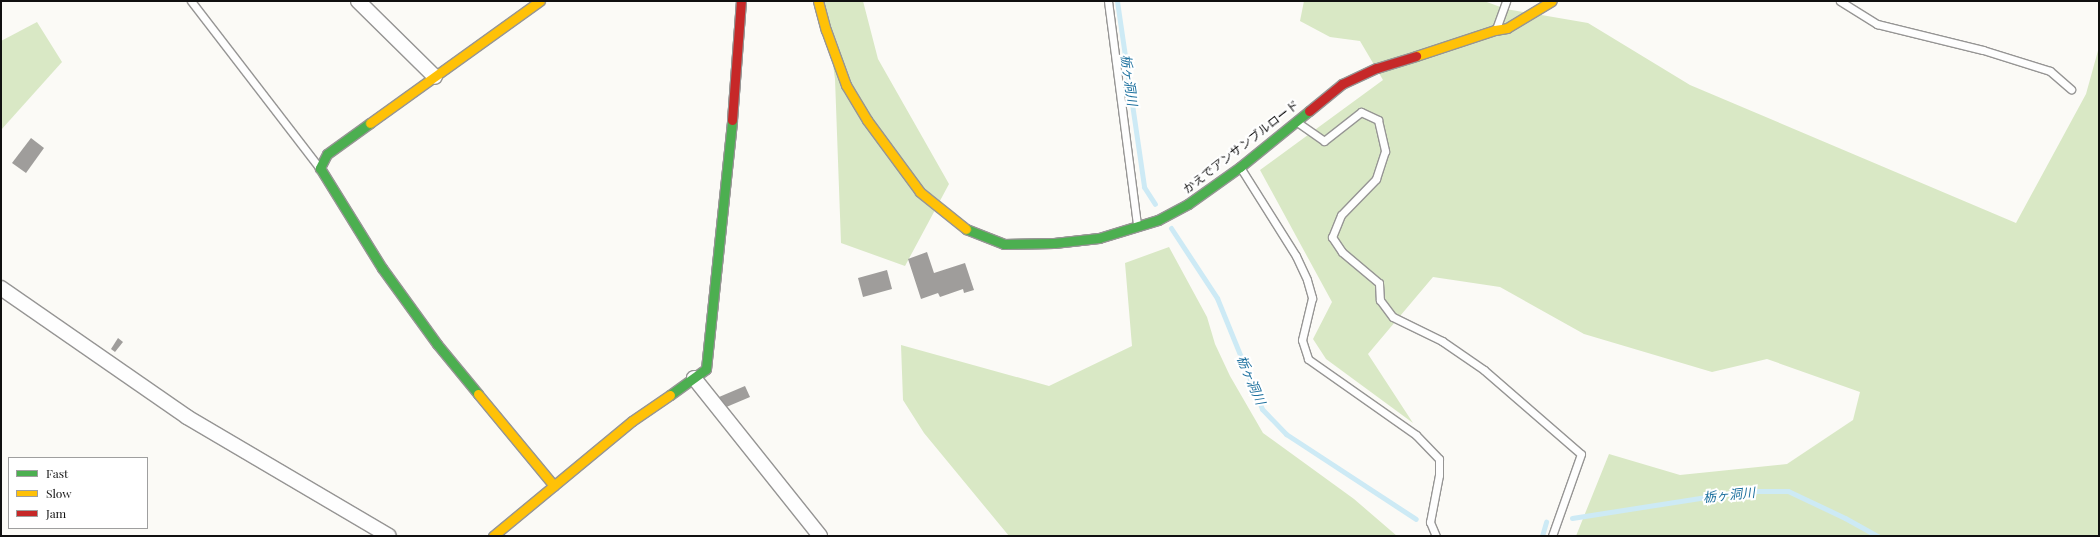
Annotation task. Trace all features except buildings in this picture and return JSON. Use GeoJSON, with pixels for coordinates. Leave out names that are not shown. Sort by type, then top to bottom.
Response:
{"type":"FeatureCollection","features":[{"type":"Feature","properties":{"kind":"street"},"geometry":{"type":"LineString","coordinates":[[358,1],[435,77]]}},
{"type":"Feature","properties":{"kind":"street"},"geometry":{"type":"LineString","coordinates":[[540,1],[327,154],[320,168],[382,268],[437,344],[554,486]]}},
{"type":"Feature","properties":{"kind":"street"},"geometry":{"type":"LineString","coordinates":[[493,536],[632,421],[706,369],[730,154],[741,1]]}},
{"type":"Feature","properties":{"kind":"street","name":"かえでアンサンブルロード"},"geometry":{"type":"LineString","coordinates":[[818,1],[826,30],[846,86],[867,120],[920,192],[963,228],[1004,244],[1054,243],[1092,239],[1137,228],[1158,220],[1188,204],[1240,167],[1342,84],[1377,68],[1495,30],[1508,28],[1552,1]]}},
{"type":"Feature","properties":{"kind":"street"},"geometry":{"type":"LineString","coordinates":[[1,288],[187,418],[389,536]]}},
{"type":"Feature","properties":{"kind":"street"},"geometry":{"type":"LineString","coordinates":[[694,378],[820,536]]}},
{"type":"Feature","properties":{"kind":"lane"},"geometry":{"type":"LineString","coordinates":[[191,1],[320,168]]}},
{"type":"Feature","properties":{"kind":"lane"},"geometry":{"type":"LineString","coordinates":[[1108,1],[1137,228]]}},
{"type":"Feature","properties":{"kind":"lane"},"geometry":{"type":"LineString","coordinates":[[1495,30],[1506,1]]}},
{"type":"Feature","properties":{"kind":"lane"},"geometry":{"type":"LineString","coordinates":[[1840,1],[1877,24],[1984,50],[2050,71],[2071,89]]}},
{"type":"Feature","properties":{"kind":"lane"},"geometry":{"type":"LineString","coordinates":[[1296,121],[1324,141],[1360,112],[1378,120],[1385,151],[1376,179],[1341,215],[1332,236],[1342,252],[1379,283],[1380,300],[1393,317],[1442,341],[1484,370],[1581,454],[1552,536]]}},
{"type":"Feature","properties":{"kind":"lane"},"geometry":{"type":"LineString","coordinates":[[1240,167],[1296,256],[1307,280],[1312,298],[1302,340],[1308,359],[1416,435],[1439,459],[1439,475],[1430,522],[1436,536]]}},
{"type":"Feature","properties":{"kind":"green space"},"geometry":{"type":"Polygon","coordinates":[[[824,1],[863,1],[878,59],[949,184],[905,266],[841,243],[835,79],[824,1]]]}},
{"type":"Feature","properties":{"kind":"green space"},"geometry":{"type":"Polygon","coordinates":[[[1304,1],[1484,1],[1506,9],[1588,23],[1690,85],[2016,223],[2086,94],[2099,47],[2099,536],[1576,536],[1609,454],[1680,475],[1787,464],[1853,420],[1860,392],[1767,359],[1712,372],[1584,334],[1500,287],[1433,277],[1368,354],[1413,423],[1326,359],[1313,339],[1332,302],[1260,170],[1383,80],[1360,41],[1330,37],[1300,21],[1304,1]]]}},
{"type":"Feature","properties":{"kind":"green space"},"geometry":{"type":"Polygon","coordinates":[[[37,22],[62,62],[1,130],[1,41],[37,22]]]}},
{"type":"Feature","properties":{"kind":"green space"},"geometry":{"type":"Polygon","coordinates":[[[1169,247],[1207,317],[1215,344],[1230,376],[1263,433],[1354,499],[1397,536],[1009,536],[924,433],[903,400],[901,345],[1049,386],[1132,346],[1125,263],[1169,247]]]}},
{"type":"Feature","properties":{"kind":"waterway","name":"栃ヶ洞川"},"geometry":{"type":"LineString","coordinates":[[1117,1],[1144,187],[1155,204]]}},
{"type":"Feature","properties":{"kind":"waterway","name":"栃ヶ洞川"},"geometry":{"type":"LineString","coordinates":[[1171,228],[1217,298],[1262,409],[1286,434],[1416,519]]}},
{"type":"Feature","properties":{"kind":"waterway","name":"栃ヶ洞川"},"geometry":{"type":"LineString","coordinates":[[1572,518],[1745,491],[1788,491],[1845,518],[1878,536]]}},
{"type":"Feature","properties":{"kind":"waterway","name":"栃ヶ洞川"},"geometry":{"type":"LineString","coordinates":[[1542,536],[1546,522]]}},
{"type":"Feature","properties":{"kind":"traffic: fast"},"geometry":{"type":"LineString","coordinates":[[966,229],[1004,244],[1054,243],[1099,238],[1158,220],[1188,204],[1240,167],[1309,111]]}},
{"type":"Feature","properties":{"kind":"traffic: fast"},"geometry":{"type":"LineString","coordinates":[[670,395],[706,369],[732,120]]}},
{"type":"Feature","properties":{"kind":"traffic: fast"},"geometry":{"type":"LineString","coordinates":[[370,123],[327,154],[320,168],[382,268],[437,344],[478,394]]}},
{"type":"Feature","properties":{"kind":"traffic: slow"},"geometry":{"type":"LineString","coordinates":[[370,123],[540,1]]}},
{"type":"Feature","properties":{"kind":"traffic: slow"},"geometry":{"type":"LineString","coordinates":[[818,1],[826,30],[846,85],[867,120],[920,192],[966,229]]}},
{"type":"Feature","properties":{"kind":"traffic: slow"},"geometry":{"type":"LineString","coordinates":[[1416,56],[1495,30],[1507,28],[1552,1]]}},
{"type":"Feature","properties":{"kind":"traffic: slow"},"geometry":{"type":"LineString","coordinates":[[478,394],[554,486]]}},
{"type":"Feature","properties":{"kind":"traffic: slow"},"geometry":{"type":"LineString","coordinates":[[493,536],[632,421],[670,395]]}},
{"type":"Feature","properties":{"kind":"traffic: jam"},"geometry":{"type":"LineString","coordinates":[[732,120],[741,1]]}},
{"type":"Feature","properties":{"kind":"traffic: jam"},"geometry":{"type":"LineString","coordinates":[[1309,111],[1342,84],[1377,68],[1416,56]]}}]}
